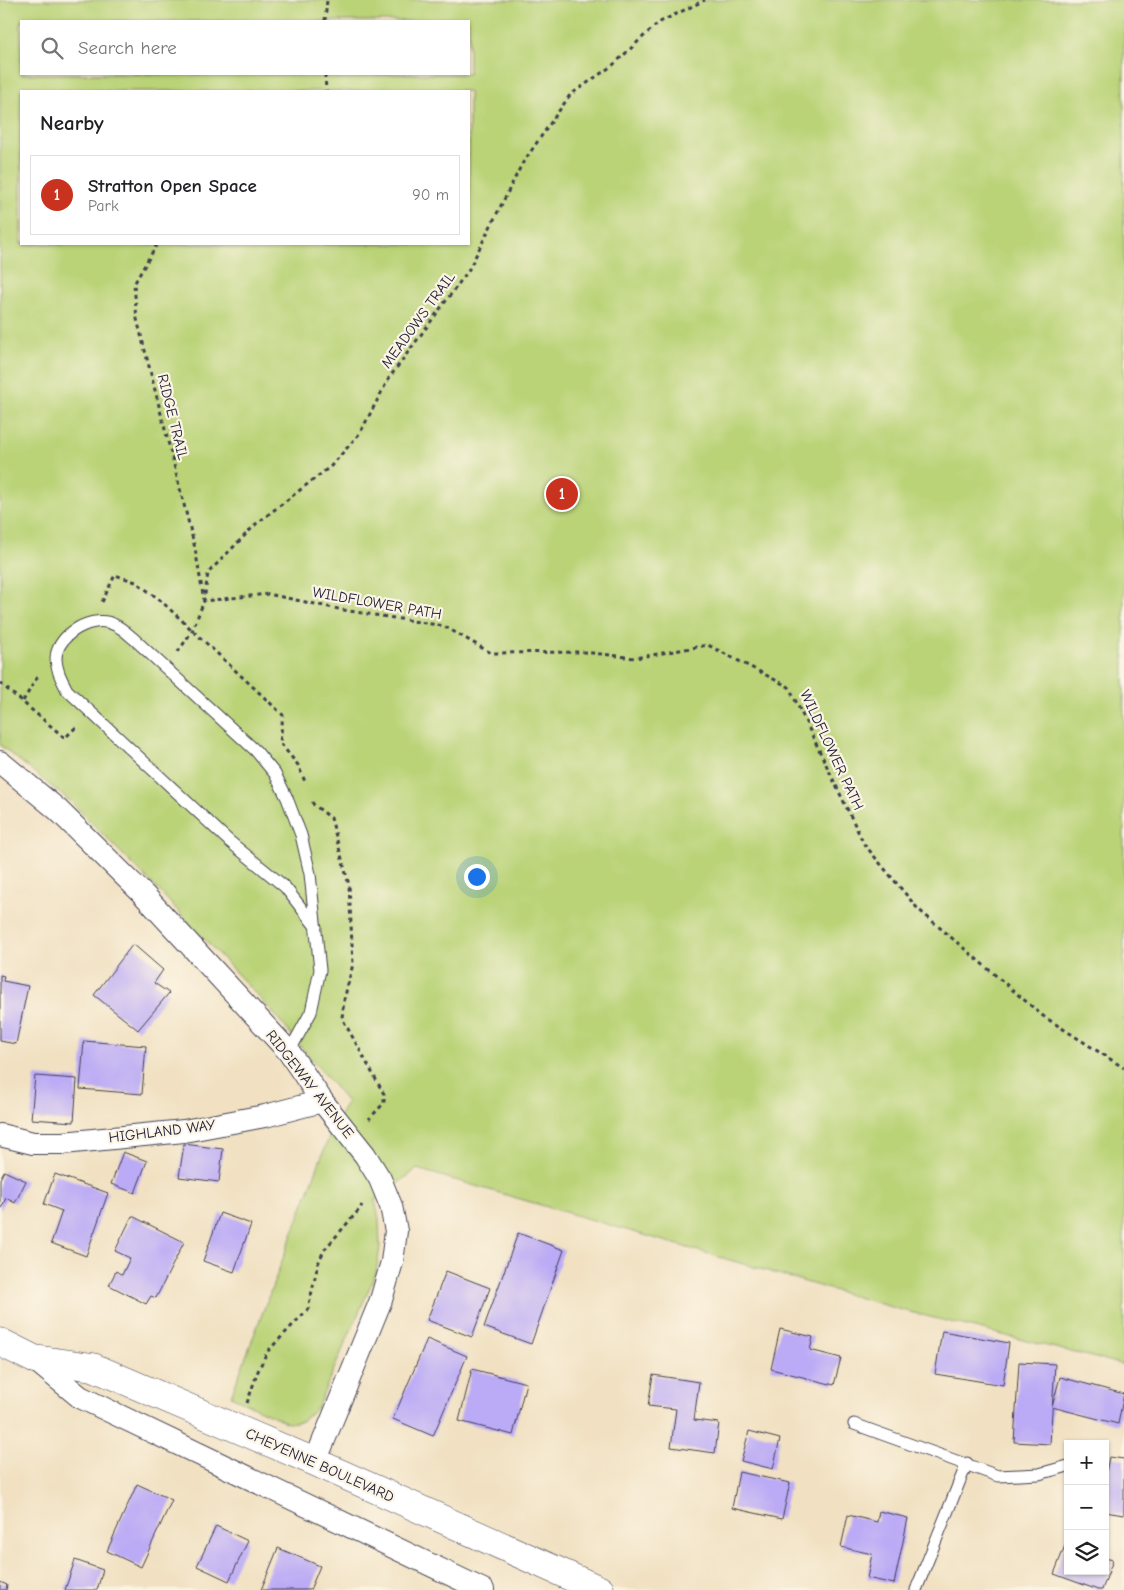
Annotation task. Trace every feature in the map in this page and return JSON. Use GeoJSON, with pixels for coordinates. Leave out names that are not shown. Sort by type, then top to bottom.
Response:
{"type":"FeatureCollection","features":[{"type":"Feature","properties":{"kind":"street","name":"RIDGEWAY AVENUE"},"geometry":{"type":"LineString","coordinates":[[0,762],[58,810],[144,895],[289,1052],[322,1101],[365,1155],[380,1179],[391,1206],[396,1231],[392,1262],[381,1300],[315,1462]]}},
{"type":"Feature","properties":{"kind":"street","name":"HIGHLAND WAY"},"geometry":{"type":"LineString","coordinates":[[0,1135],[33,1143],[62,1143],[184,1131],[266,1116],[322,1101]]}},
{"type":"Feature","properties":{"kind":"street","name":"CHEYENNE BOULEVARD"},"geometry":{"type":"LineString","coordinates":[[0,1342],[34,1359],[80,1397],[483,1590]]}},
{"type":"Feature","properties":{"kind":"street","name":"CHEYENNE BOULEVARD"},"geometry":{"type":"LineString","coordinates":[[34,1359],[93,1367],[315,1462],[600,1590]]}},
{"type":"Feature","properties":{"kind":"lane"},"geometry":{"type":"LineString","coordinates":[[289,1052],[312,1012],[320,970],[316,927],[310,874],[301,834],[288,798],[275,774],[256,751],[134,639],[114,624],[102,622],[90,623],[72,631],[61,645],[56,657],[58,671],[67,690],[229,841],[285,887],[316,927]]}},
{"type":"Feature","properties":{"kind":"lane"},"geometry":{"type":"LineString","coordinates":[[854,1424],[998,1476],[1038,1474],[1064,1467]]}},
{"type":"Feature","properties":{"kind":"lane"},"geometry":{"type":"LineString","coordinates":[[916,1590],[967,1464]]}},
{"type":"Feature","properties":{"kind":"path"},"geometry":{"type":"LineString","coordinates":[[325,20],[327,0]]}},
{"type":"Feature","properties":{"kind":"path","name":"MEADOWS TRAIL"},"geometry":{"type":"LineString","coordinates":[[163,666],[181,649],[192,631],[204,601],[208,573],[256,524],[332,466],[360,433],[389,378],[468,271],[522,164],[570,95],[613,65],[658,24],[705,0]]}},
{"type":"Feature","properties":{"kind":"path"},"geometry":{"type":"LineString","coordinates":[[325,75],[326,90]]}},
{"type":"Feature","properties":{"kind":"path","name":"RIDGE TRAIL"},"geometry":{"type":"LineString","coordinates":[[156,245],[134,284],[137,319],[195,548],[204,601]]}},
{"type":"Feature","properties":{"kind":"path"},"geometry":{"type":"LineString","coordinates":[[94,603],[103,602],[115,575],[136,582],[160,600],[283,715],[280,743],[298,765],[307,789]]}},
{"type":"Feature","properties":{"kind":"path","name":"WILDFLOWER PATH"},"geometry":{"type":"LineString","coordinates":[[204,601],[268,594],[343,610],[444,626],[491,653],[584,652],[635,658],[708,645],[789,686],[864,844],[918,909],[1043,1016],[1124,1068]]}},
{"type":"Feature","properties":{"kind":"path"},"geometry":{"type":"LineString","coordinates":[[23,701],[38,678],[40,668]]}},
{"type":"Feature","properties":{"kind":"path"},"geometry":{"type":"LineString","coordinates":[[0,682],[65,738],[90,713]]}},
{"type":"Feature","properties":{"kind":"path"},"geometry":{"type":"LineString","coordinates":[[310,797],[314,805],[331,818],[349,885],[353,964],[344,1000],[342,1018],[384,1094],[384,1103],[366,1121]]}},
{"type":"Feature","properties":{"kind":"path"},"geometry":{"type":"LineString","coordinates":[[238,1429],[258,1371],[267,1352],[308,1309],[318,1264],[324,1250],[363,1203]]}},
{"type":"Feature","properties":{"kind":"green space"},"geometry":{"type":"Polygon","coordinates":[[[0,0],[1124,0],[1124,1365],[898,1309],[417,1169],[375,1200],[379,1219],[380,1247],[376,1273],[317,1408],[302,1421],[288,1423],[231,1396],[329,1137],[347,1102],[270,1009],[163,895],[71,802],[0,745],[0,0]]]}},
{"type":"Feature","properties":{"kind":"building"},"geometry":{"type":"Polygon","coordinates":[[[133,944],[163,970],[154,983],[169,993],[138,1030],[94,995],[133,944]]]}},
{"type":"Feature","properties":{"kind":"building"},"geometry":{"type":"Polygon","coordinates":[[[0,975],[4,976],[3,981],[28,986],[16,1044],[0,1041],[0,975]]]}},
{"type":"Feature","properties":{"kind":"building"},"geometry":{"type":"Polygon","coordinates":[[[84,1041],[146,1046],[142,1094],[80,1089],[84,1041]]]}},
{"type":"Feature","properties":{"kind":"building"},"geometry":{"type":"Polygon","coordinates":[[[35,1076],[77,1079],[74,1122],[31,1119],[35,1076]]]}},
{"type":"Feature","properties":{"kind":"building"},"geometry":{"type":"Polygon","coordinates":[[[184,1144],[223,1149],[219,1182],[179,1177],[184,1144]]]}},
{"type":"Feature","properties":{"kind":"building"},"geometry":{"type":"Polygon","coordinates":[[[123,1152],[147,1161],[135,1193],[111,1184],[123,1152]]]}},
{"type":"Feature","properties":{"kind":"building"},"geometry":{"type":"Polygon","coordinates":[[[4,1171],[26,1181],[15,1203],[6,1198],[0,1211],[0,1179],[4,1171]]]}},
{"type":"Feature","properties":{"kind":"building"},"geometry":{"type":"Polygon","coordinates":[[[55,1174],[108,1193],[86,1256],[51,1243],[62,1211],[44,1204],[55,1174]]]}},
{"type":"Feature","properties":{"kind":"building"},"geometry":{"type":"Polygon","coordinates":[[[220,1213],[251,1224],[234,1272],[203,1261],[220,1213]]]}},
{"type":"Feature","properties":{"kind":"building"},"geometry":{"type":"Polygon","coordinates":[[[132,1216],[184,1242],[156,1298],[151,1296],[146,1304],[109,1285],[116,1271],[122,1275],[130,1258],[115,1251],[132,1216]]]}},
{"type":"Feature","properties":{"kind":"building"},"geometry":{"type":"Polygon","coordinates":[[[518,1233],[564,1250],[531,1344],[484,1327],[518,1233]]]}},
{"type":"Feature","properties":{"kind":"building"},"geometry":{"type":"Polygon","coordinates":[[[446,1271],[490,1288],[472,1337],[427,1320],[446,1271]]]}},
{"type":"Feature","properties":{"kind":"building"},"geometry":{"type":"Polygon","coordinates":[[[780,1329],[813,1337],[810,1350],[841,1358],[834,1385],[771,1369],[780,1329]]]}},
{"type":"Feature","properties":{"kind":"building"},"geometry":{"type":"Polygon","coordinates":[[[942,1331],[1009,1343],[1003,1385],[935,1374],[942,1331]]]}},
{"type":"Feature","properties":{"kind":"building"},"geometry":{"type":"Polygon","coordinates":[[[427,1339],[467,1356],[433,1436],[393,1419],[427,1339]]]}},
{"type":"Feature","properties":{"kind":"building"},"geometry":{"type":"Polygon","coordinates":[[[1019,1362],[1055,1364],[1050,1444],[1014,1442],[1019,1362]]]}},
{"type":"Feature","properties":{"kind":"building"},"geometry":{"type":"Polygon","coordinates":[[[472,1369],[526,1383],[513,1435],[459,1421],[472,1369]]]}},
{"type":"Feature","properties":{"kind":"building"},"geometry":{"type":"Polygon","coordinates":[[[653,1375],[699,1382],[694,1420],[719,1423],[715,1453],[671,1447],[676,1409],[648,1406],[653,1375]]]}},
{"type":"Feature","properties":{"kind":"building"},"geometry":{"type":"Polygon","coordinates":[[[1060,1377],[1124,1394],[1118,1424],[1052,1407],[1060,1377]]]}},
{"type":"Feature","properties":{"kind":"building"},"geometry":{"type":"Polygon","coordinates":[[[749,1431],[780,1439],[773,1469],[741,1461],[749,1431]]]}},
{"type":"Feature","properties":{"kind":"building"},"geometry":{"type":"Polygon","coordinates":[[[1109,1457],[1124,1459],[1124,1515],[1109,1513],[1109,1457]]]}},
{"type":"Feature","properties":{"kind":"building"},"geometry":{"type":"Polygon","coordinates":[[[739,1472],[790,1483],[782,1519],[732,1508],[739,1472]]]}},
{"type":"Feature","properties":{"kind":"building"},"geometry":{"type":"Polygon","coordinates":[[[137,1484],[172,1500],[141,1567],[107,1551],[137,1484]]]}},
{"type":"Feature","properties":{"kind":"building"},"geometry":{"type":"Polygon","coordinates":[[[879,1511],[908,1518],[894,1584],[867,1578],[872,1554],[841,1547],[848,1515],[877,1522],[879,1511]]]}},
{"type":"Feature","properties":{"kind":"building"},"geometry":{"type":"Polygon","coordinates":[[[216,1526],[248,1541],[229,1581],[197,1566],[216,1526]]]}},
{"type":"Feature","properties":{"kind":"building"},"geometry":{"type":"Polygon","coordinates":[[[278,1548],[320,1566],[310,1590],[261,1590],[278,1548]]]}},
{"type":"Feature","properties":{"kind":"building"},"geometry":{"type":"Polygon","coordinates":[[[1064,1548],[1064,1575],[1108,1575],[1102,1590],[1098,1590],[1054,1574],[1064,1548]]]}},
{"type":"Feature","properties":{"kind":"building"},"geometry":{"type":"Polygon","coordinates":[[[1109,1559],[1113,1560],[1109,1571],[1109,1559]]]}},
{"type":"Feature","properties":{"kind":"building"},"geometry":{"type":"Polygon","coordinates":[[[75,1560],[103,1570],[97,1590],[65,1590],[75,1560]]]}},
{"type":"Feature","properties":{"kind":"building"},"geometry":{"type":"Polygon","coordinates":[[[0,1582],[7,1585],[6,1590],[0,1590],[0,1582]]]}},
{"type":"Feature","properties":{"kind":"place","name":"Stratton Open Space"},"geometry":{"type":"Point","coordinates":[562,494]}}]}
